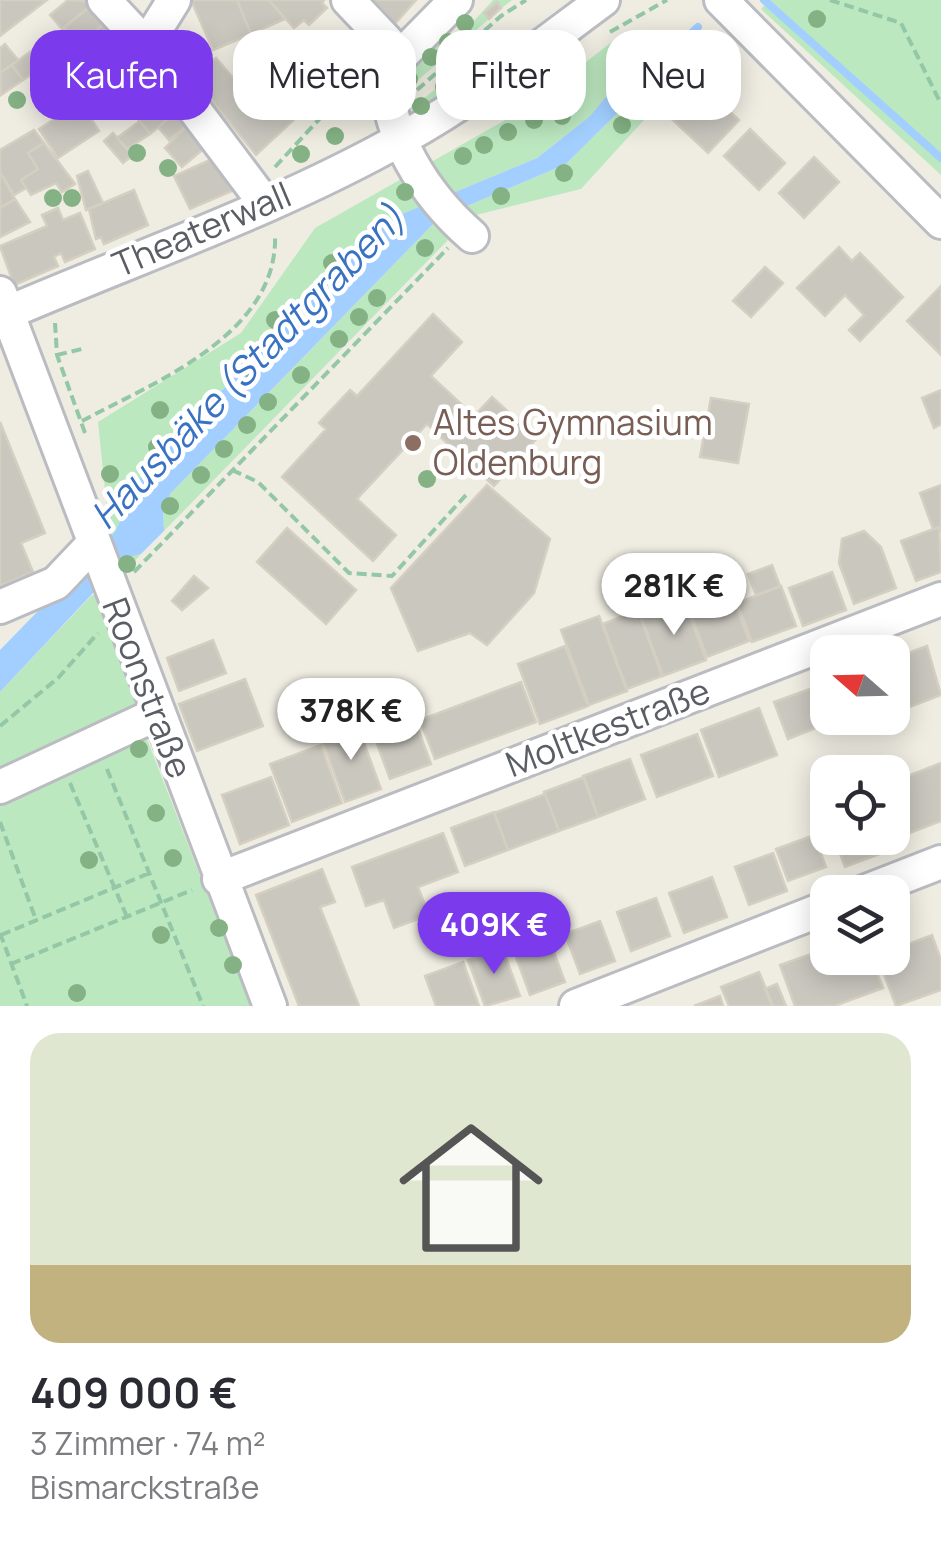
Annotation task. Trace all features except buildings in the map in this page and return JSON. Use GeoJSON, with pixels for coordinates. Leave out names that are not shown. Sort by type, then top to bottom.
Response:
{"type":"FeatureCollection","features":[{"type":"Feature","properties":{"kind":"street"},"geometry":{"type":"LineString","coordinates":[[104,0],[132,30]]}},
{"type":"Feature","properties":{"kind":"street"},"geometry":{"type":"LineString","coordinates":[[155,30],[174,0]]}},
{"type":"Feature","properties":{"kind":"street"},"geometry":{"type":"LineString","coordinates":[[348,0],[376,30]]}},
{"type":"Feature","properties":{"kind":"street"},"geometry":{"type":"LineString","coordinates":[[416,32],[456,0]]}},
{"type":"Feature","properties":{"kind":"street","name":"Theaterwall"},"geometry":{"type":"LineString","coordinates":[[3,307],[401,140],[478,91],[603,0]]}},
{"type":"Feature","properties":{"kind":"street"},"geometry":{"type":"LineString","coordinates":[[721,0],[941,222]]}},
{"type":"Feature","properties":{"kind":"street"},"geometry":{"type":"LineString","coordinates":[[203,120],[262,198]]}},
{"type":"Feature","properties":{"kind":"street"},"geometry":{"type":"LineString","coordinates":[[395,120],[401,140],[426,184],[465,229]]}},
{"type":"Feature","properties":{"kind":"street","name":"Roonstraße"},"geometry":{"type":"LineString","coordinates":[[3,307],[94,546],[109,597],[270,1006]]}},
{"type":"Feature","properties":{"kind":"street"},"geometry":{"type":"LineString","coordinates":[[0,607],[56,583],[94,546]]}},
{"type":"Feature","properties":{"kind":"street","name":"Moltkestraße"},"geometry":{"type":"LineString","coordinates":[[218,879],[941,600]]}},
{"type":"Feature","properties":{"kind":"street"},"geometry":{"type":"LineString","coordinates":[[0,788],[156,714]]}},
{"type":"Feature","properties":{"kind":"street"},"geometry":{"type":"LineString","coordinates":[[908,875],[941,862]]}},
{"type":"Feature","properties":{"kind":"street"},"geometry":{"type":"LineString","coordinates":[[576,1006],[810,914]]}},
{"type":"Feature","properties":{"kind":"path"},"geometry":{"type":"LineString","coordinates":[[830,0],[901,23],[941,104]]}},
{"type":"Feature","properties":{"kind":"path"},"geometry":{"type":"LineString","coordinates":[[56,324],[56,355],[82,421],[172,373],[220,339],[250,311],[271,272],[274,223],[262,198],[276,164],[322,120]]}},
{"type":"Feature","properties":{"kind":"path"},"geometry":{"type":"LineString","coordinates":[[0,726],[58,678],[109,597],[465,229]]}},
{"type":"Feature","properties":{"kind":"path"},"geometry":{"type":"LineString","coordinates":[[56,355],[82,348]]}},
{"type":"Feature","properties":{"kind":"path"},"geometry":{"type":"LineString","coordinates":[[230,470],[258,482],[349,573],[392,576],[466,495]]}},
{"type":"Feature","properties":{"kind":"path"},"geometry":{"type":"LineString","coordinates":[[94,771],[106,765],[203,1006]]}},
{"type":"Feature","properties":{"kind":"path"},"geometry":{"type":"LineString","coordinates":[[81,776],[69,782],[126,917]]}},
{"type":"Feature","properties":{"kind":"path"},"geometry":{"type":"LineString","coordinates":[[0,822],[36,920]]}},
{"type":"Feature","properties":{"kind":"path"},"geometry":{"type":"LineString","coordinates":[[28,1006],[0,934],[152,872]]}},
{"type":"Feature","properties":{"kind":"path"},"geometry":{"type":"LineString","coordinates":[[12,964],[218,879]]}},
{"type":"Feature","properties":{"kind":"green space"},"geometry":{"type":"Polygon","coordinates":[[[493,0],[512,0],[502,8],[496,3],[484,12],[489,19],[476,30],[466,30],[493,0]]]}},
{"type":"Feature","properties":{"kind":"green space"},"geometry":{"type":"Polygon","coordinates":[[[769,0],[941,0],[941,175],[761,9],[769,0]]]}},
{"type":"Feature","properties":{"kind":"green space"},"geometry":{"type":"Polygon","coordinates":[[[436,40],[436,65],[416,82],[416,61],[436,40]]]}},
{"type":"Feature","properties":{"kind":"green space"},"geometry":{"type":"Polygon","coordinates":[[[606,46],[606,97],[586,119],[586,62],[606,46]]]}},
{"type":"Feature","properties":{"kind":"green space"},"geometry":{"type":"Polygon","coordinates":[[[436,89],[436,101],[417,116],[416,104],[436,89]]]}},
{"type":"Feature","properties":{"kind":"green space"},"geometry":{"type":"Polygon","coordinates":[[[505,120],[585,120],[537,158],[392,218],[145,468],[126,558],[141,554],[110,588],[125,567],[109,529],[98,422],[241,333],[315,228],[505,120]]]}},
{"type":"Feature","properties":{"kind":"green space"},"geometry":{"type":"Polygon","coordinates":[[[610,120],[644,120],[581,189],[456,220],[447,241],[164,531],[163,508],[171,493],[439,218],[566,164],[610,120]]]}},
{"type":"Feature","properties":{"kind":"green space"},"geometry":{"type":"Polygon","coordinates":[[[110,588],[157,714],[0,787],[0,692],[91,596],[110,588]]]}},
{"type":"Feature","properties":{"kind":"green space"},"geometry":{"type":"Polygon","coordinates":[[[145,734],[251,1006],[0,1006],[0,795],[145,734]]]}},
{"type":"Feature","properties":{"kind":"water"},"geometry":{"type":"Polygon","coordinates":[[[606,97],[606,120],[610,120],[566,164],[439,218],[171,493],[163,508],[164,531],[141,554],[126,558],[0,692],[0,650],[115,532],[145,468],[392,218],[537,158],[589,117],[606,97]]]}},
{"type":"Feature","properties":{"kind":"waterway"},"geometry":{"type":"LineString","coordinates":[[764,0],[941,158]]}},
{"type":"Feature","properties":{"kind":"waterway","name":"Hausbäke (Stadtgraben)"},"geometry":{"type":"LineString","coordinates":[[695,30],[698,27]]}},
{"type":"Feature","properties":{"kind":"place","name":"Altes Gymnasium Oldenburg"},"geometry":{"type":"Point","coordinates":[413,443]}}]}
